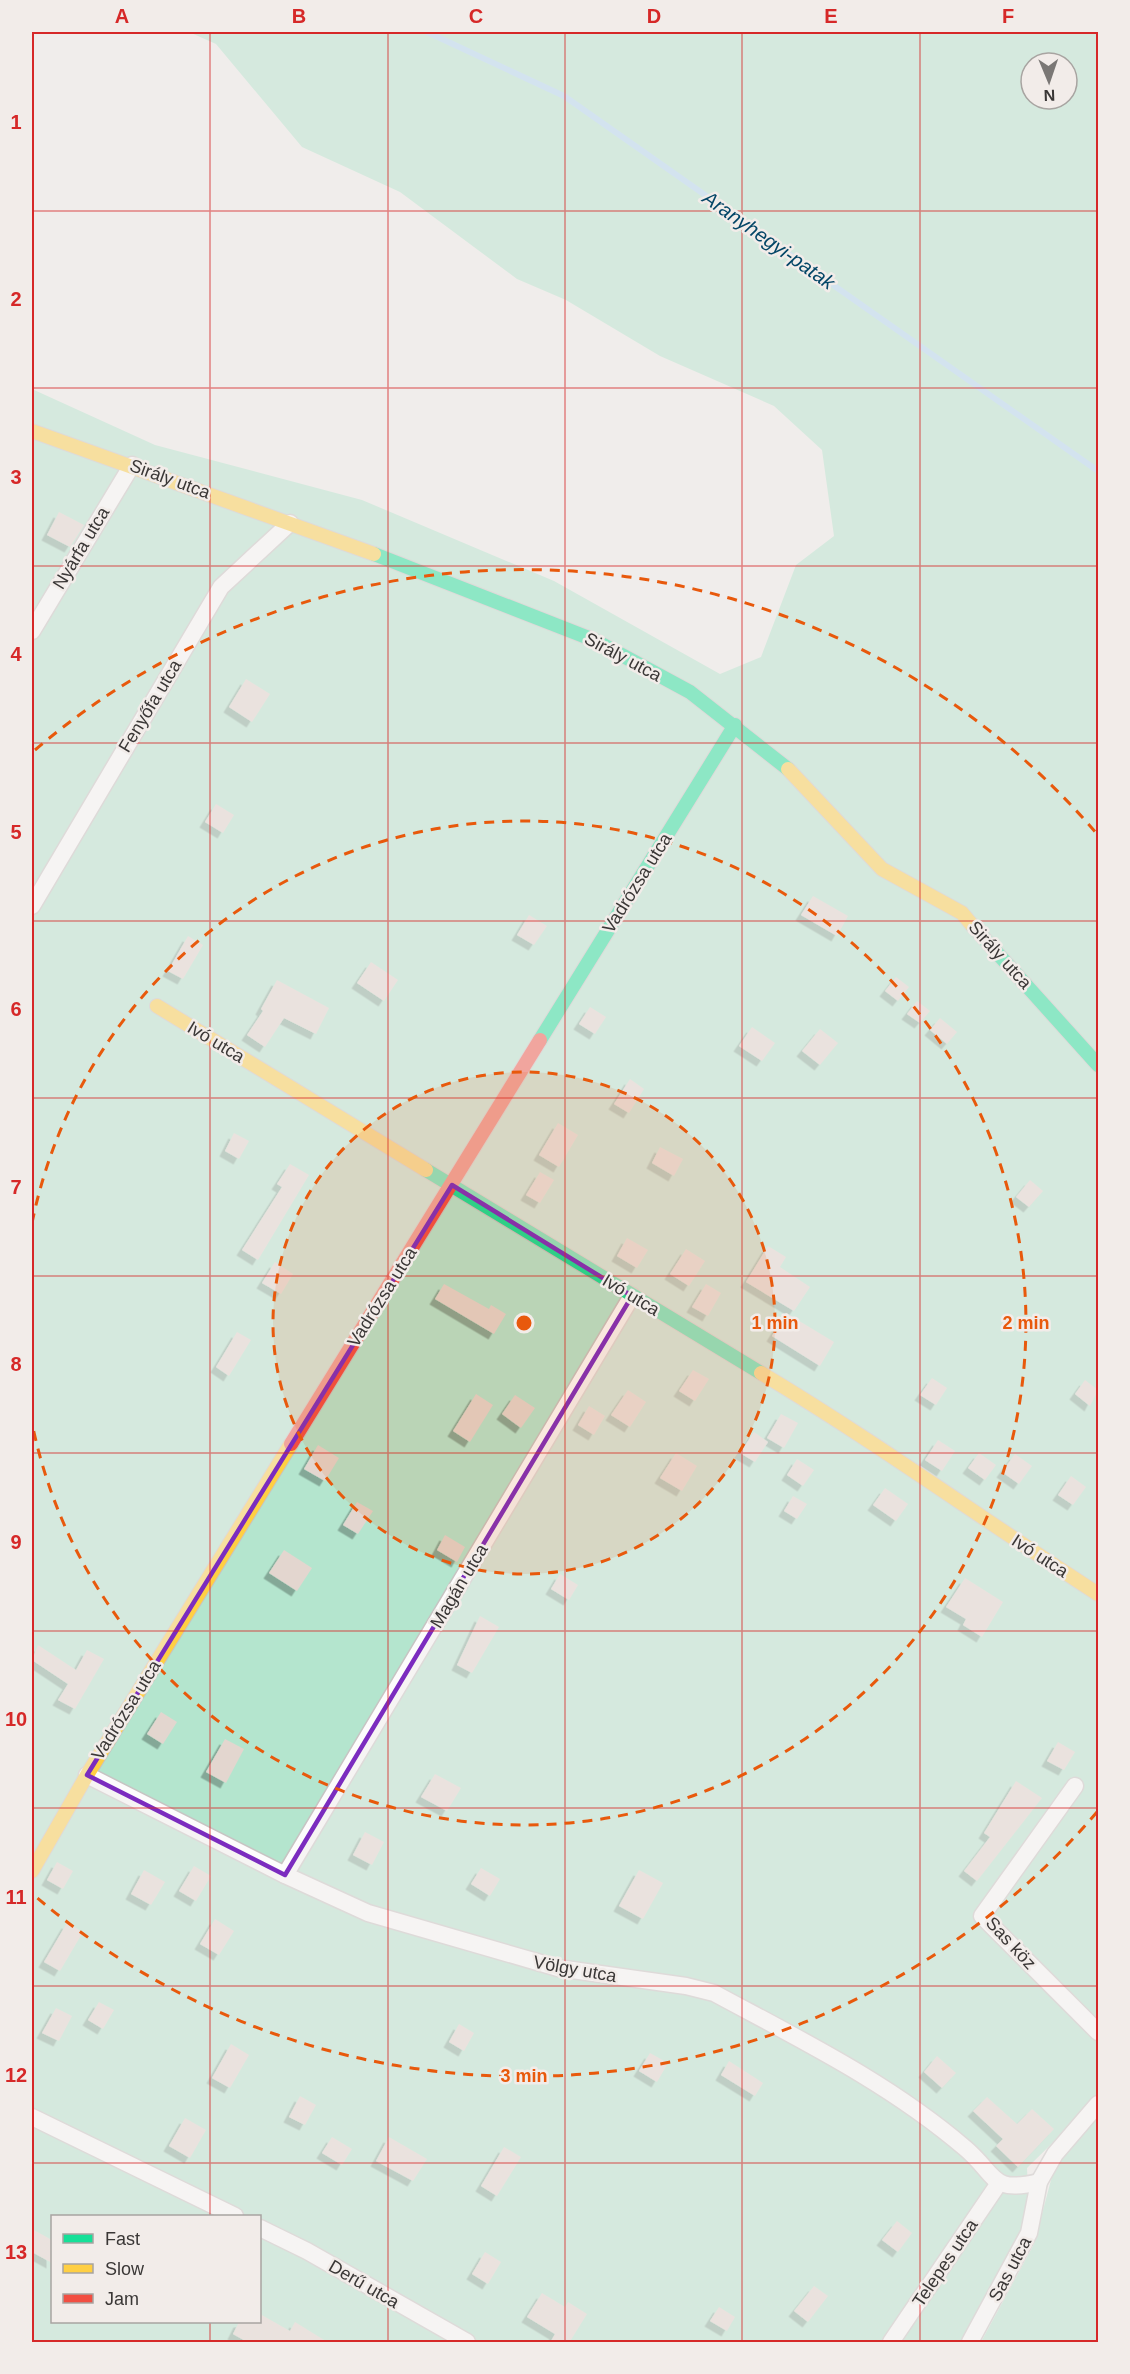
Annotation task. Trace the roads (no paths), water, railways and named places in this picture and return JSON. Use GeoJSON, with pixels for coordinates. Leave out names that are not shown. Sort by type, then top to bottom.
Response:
{"type":"FeatureCollection","features":[{"type":"Feature","properties":{"kind":"street","name":"Sirály utca"},"geometry":{"type":"LineString","coordinates":[[32,431],[290,522],[594,640],[690,692],[735,725],[793,773],[882,868],[962,913],[1098,1065]]}},
{"type":"Feature","properties":{"kind":"street","name":"Nyárfa utca"},"geometry":{"type":"LineString","coordinates":[[32,631],[132,465]]}},
{"type":"Feature","properties":{"kind":"street","name":"Fenyőfa utca"},"geometry":{"type":"LineString","coordinates":[[32,906],[221,587],[290,522]]}},
{"type":"Feature","properties":{"kind":"street","name":"Vadrózsa utca"},"geometry":{"type":"LineString","coordinates":[[32,1871],[87,1775],[735,725]]}},
{"type":"Feature","properties":{"kind":"street","name":"Ivó utca"},"geometry":{"type":"LineString","coordinates":[[157,1006],[820,1408],[1003,1533],[1098,1594]]}},
{"type":"Feature","properties":{"kind":"street","name":"Magán utca"},"geometry":{"type":"LineString","coordinates":[[285,1875],[632,1296]]}},
{"type":"Feature","properties":{"kind":"street","name":"Völgy utca"},"geometry":{"type":"LineString","coordinates":[[87,1775],[285,1875],[368,1913],[493,1952],[558,1968],[676,1984],[714,1993],[891,2091],[944,2130],[982,2163],[990,2178],[999,2183]]}},
{"type":"Feature","properties":{"kind":"street","name":"Sas köz"},"geometry":{"type":"LineString","coordinates":[[1075,1786],[982,1916],[1098,2032]]}},
{"type":"Feature","properties":{"kind":"street","name":"Sas utca"},"geometry":{"type":"LineString","coordinates":[[970,2343],[1029,2233],[1039,2182],[1055,2154],[1098,2104]]}},
{"type":"Feature","properties":{"kind":"street"},"geometry":{"type":"LineString","coordinates":[[32,2117],[231,2215]]}},
{"type":"Feature","properties":{"kind":"street"},"geometry":{"type":"LineString","coordinates":[[999,2183],[1011,2187],[1039,2182]]}},
{"type":"Feature","properties":{"kind":"street","name":"Telepes utca"},"geometry":{"type":"LineString","coordinates":[[891,2343],[999,2183]]}},
{"type":"Feature","properties":{"kind":"street","name":"Derű utca"},"geometry":{"type":"LineString","coordinates":[[261,2229],[307,2252],[467,2343]]}},
{"type":"Feature","properties":{"kind":"waterway","name":"Aranyhegyi-patak"},"geometry":{"type":"LineString","coordinates":[[427,32],[564,96],[1098,471]]}}]}
